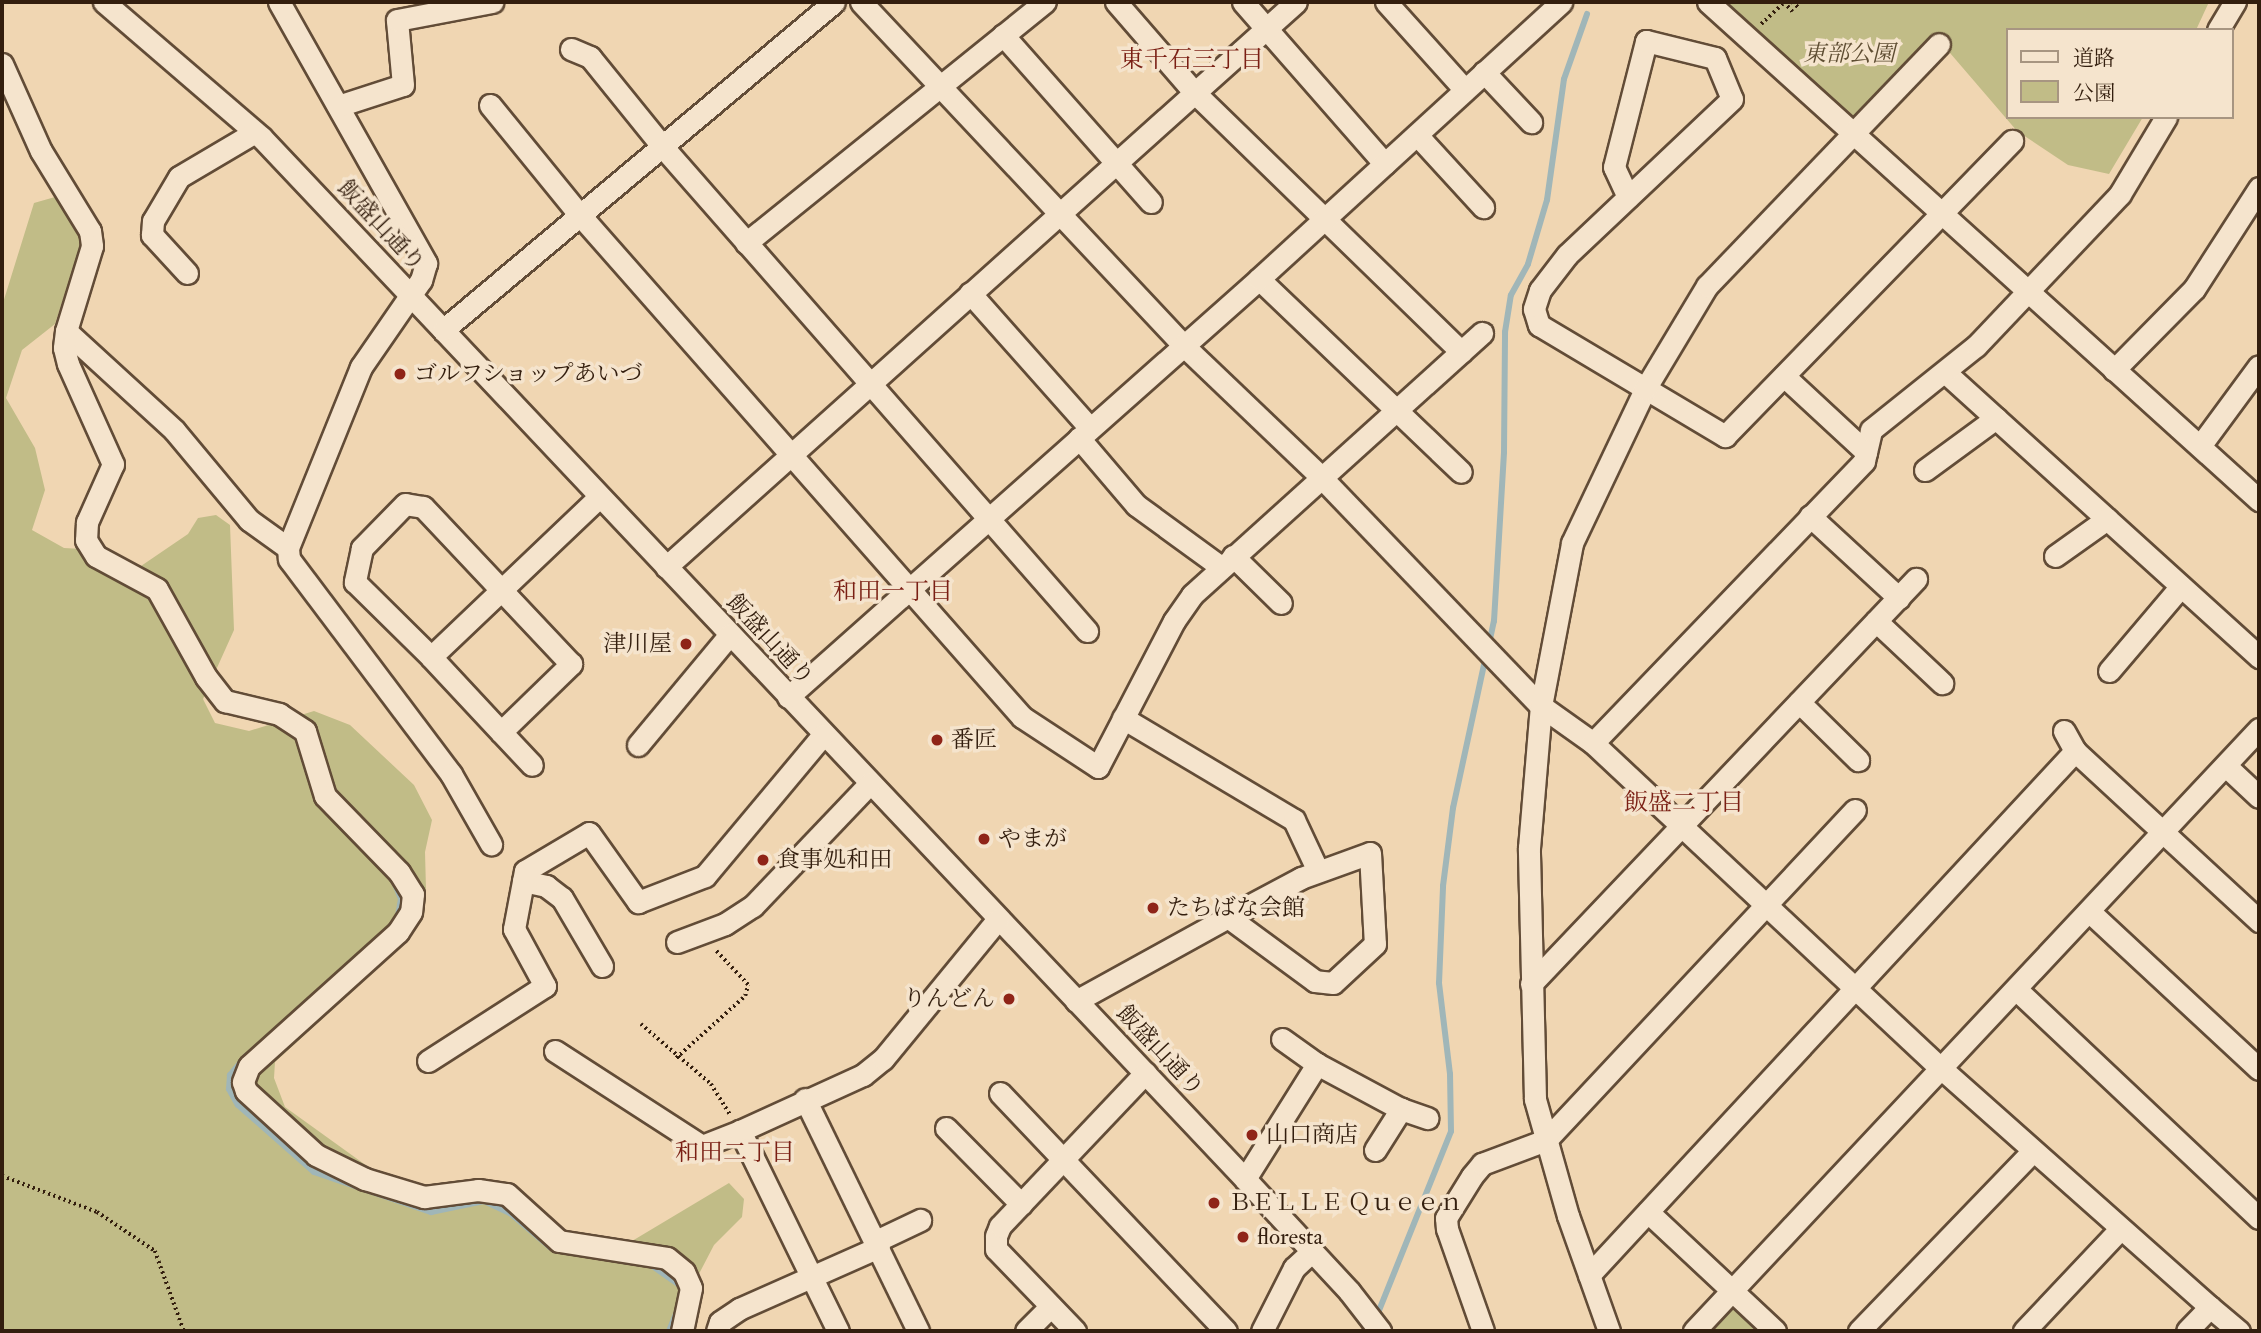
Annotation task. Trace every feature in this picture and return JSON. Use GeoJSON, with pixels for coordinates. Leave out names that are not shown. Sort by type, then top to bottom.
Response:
{"type":"FeatureCollection","features":[{"type":"Feature","properties":{"kind":"street","name":"飯盛山通り"},"geometry":{"type":"LineString","coordinates":[[104,2],[255,132],[1245,1179],[1380,1331]]}},
{"type":"Feature","properties":{"kind":"street"},"geometry":{"type":"LineString","coordinates":[[279,2],[426,263],[411,296],[361,367],[288,548],[289,559],[302,581],[335,616],[451,774],[491,844]]}},
{"type":"Feature","properties":{"kind":"street"},"geometry":{"type":"LineString","coordinates":[[338,106],[403,85],[397,20],[492,2]]}},
{"type":"Feature","properties":{"kind":"street"},"geometry":{"type":"LineString","coordinates":[[443,330],[834,2]]}},
{"type":"Feature","properties":{"kind":"street"},"geometry":{"type":"LineString","coordinates":[[861,2],[1183,345],[1322,478],[1541,706],[1593,743],[1943,1070],[2120,1229],[2239,1331]]}},
{"type":"Feature","properties":{"kind":"street"},"geometry":{"type":"LineString","coordinates":[[746,243],[1045,2]]}},
{"type":"Feature","properties":{"kind":"street"},"geometry":{"type":"LineString","coordinates":[[1116,2],[1194,92],[1461,352]]}},
{"type":"Feature","properties":{"kind":"street"},"geometry":{"type":"LineString","coordinates":[[1242,2],[1385,164]]}},
{"type":"Feature","properties":{"kind":"street"},"geometry":{"type":"LineString","coordinates":[[666,567],[1058,212],[1296,2]]}},
{"type":"Feature","properties":{"kind":"street"},"geometry":{"type":"LineString","coordinates":[[1386,2],[1465,90]]}},
{"type":"Feature","properties":{"kind":"street"},"geometry":{"type":"LineString","coordinates":[[788,697],[1418,135],[1485,72],[1537,9],[1561,2]]}},
{"type":"Feature","properties":{"kind":"street"},"geometry":{"type":"LineString","coordinates":[[1708,2],[2259,500]]}},
{"type":"Feature","properties":{"kind":"street"},"geometry":{"type":"LineString","coordinates":[[2219,28],[2235,2]]}},
{"type":"Feature","properties":{"kind":"street"},"geometry":{"type":"LineString","coordinates":[[1715,58],[1743,34]]}},
{"type":"Feature","properties":{"kind":"street"},"geometry":{"type":"LineString","coordinates":[[1003,35],[1151,202]]}},
{"type":"Feature","properties":{"kind":"street"},"geometry":{"type":"LineString","coordinates":[[1629,197],[1614,167],[1646,41],[1715,58]]}},
{"type":"Feature","properties":{"kind":"street"},"geometry":{"type":"LineString","coordinates":[[1609,1331],[1535,1099],[1529,848],[1541,706],[1572,544],[1645,389],[1707,286],[1851,132],[1939,44]]}},
{"type":"Feature","properties":{"kind":"street"},"geometry":{"type":"LineString","coordinates":[[572,49],[590,57],[662,146],[1087,631]]}},
{"type":"Feature","properties":{"kind":"street"},"geometry":{"type":"LineString","coordinates":[[1715,58],[1732,99],[1551,273],[1534,309],[1539,325],[1725,436],[2012,141]]}},
{"type":"Feature","properties":{"kind":"street"},"geometry":{"type":"LineString","coordinates":[[2,64],[41,151],[90,231],[92,246],[66,331],[64,348],[68,364],[113,464],[88,522],[86,540],[96,556],[157,589],[206,677],[225,701],[279,714],[305,731],[325,796],[399,872],[413,894],[411,912],[398,932],[249,1066],[243,1082],[246,1091],[316,1155],[365,1179],[424,1196],[478,1190],[507,1194],[559,1241],[667,1258],[684,1272],[691,1289],[682,1331]]}},
{"type":"Feature","properties":{"kind":"street"},"geometry":{"type":"LineString","coordinates":[[1485,72],[1531,122]]}},
{"type":"Feature","properties":{"kind":"street"},"geometry":{"type":"LineString","coordinates":[[490,105],[579,215],[1022,717],[1098,767],[1174,621],[1227,562],[1482,332]]}},
{"type":"Feature","properties":{"kind":"street"},"geometry":{"type":"LineString","coordinates":[[1593,743],[1864,461],[1871,430],[1946,373],[2120,194],[2165,119]]}},
{"type":"Feature","properties":{"kind":"street"},"geometry":{"type":"LineString","coordinates":[[187,273],[152,235],[153,221],[179,177],[255,132]]}},
{"type":"Feature","properties":{"kind":"street"},"geometry":{"type":"LineString","coordinates":[[1418,135],[1483,207]]}},
{"type":"Feature","properties":{"kind":"street"},"geometry":{"type":"LineString","coordinates":[[2114,370],[2194,289],[2259,188]]}},
{"type":"Feature","properties":{"kind":"street"},"geometry":{"type":"LineString","coordinates":[[1259,279],[1461,472]]}},
{"type":"Feature","properties":{"kind":"street"},"geometry":{"type":"LineString","coordinates":[[970,293],[1084,433],[1136,505],[1227,562],[1281,603]]}},
{"type":"Feature","properties":{"kind":"street"},"geometry":{"type":"LineString","coordinates":[[66,331],[174,430],[249,520],[288,548]]}},
{"type":"Feature","properties":{"kind":"street"},"geometry":{"type":"LineString","coordinates":[[2200,446],[2259,366]]}},
{"type":"Feature","properties":{"kind":"street"},"geometry":{"type":"LineString","coordinates":[[1946,373],[2259,657]]}},
{"type":"Feature","properties":{"kind":"street"},"geometry":{"type":"LineString","coordinates":[[1784,376],[1866,452]]}},
{"type":"Feature","properties":{"kind":"street"},"geometry":{"type":"LineString","coordinates":[[1925,470],[1996,418]]}},
{"type":"Feature","properties":{"kind":"street"},"geometry":{"type":"LineString","coordinates":[[431,657],[600,496]]}},
{"type":"Feature","properties":{"kind":"street"},"geometry":{"type":"LineString","coordinates":[[500,733],[571,663],[423,507],[405,504],[362,548],[355,582],[431,657],[500,733],[532,765]]}},
{"type":"Feature","properties":{"kind":"street"},"geometry":{"type":"LineString","coordinates":[[1810,516],[1899,598]]}},
{"type":"Feature","properties":{"kind":"street"},"geometry":{"type":"LineString","coordinates":[[2055,556],[2107,519]]}},
{"type":"Feature","properties":{"kind":"street"},"geometry":{"type":"LineString","coordinates":[[1531,984],[1916,579]]}},
{"type":"Feature","properties":{"kind":"street"},"geometry":{"type":"LineString","coordinates":[[2109,671],[2181,586]]}},
{"type":"Feature","properties":{"kind":"street"},"geometry":{"type":"LineString","coordinates":[[1876,621],[1942,683]]}},
{"type":"Feature","properties":{"kind":"street"},"geometry":{"type":"LineString","coordinates":[[638,746],[730,634]]}},
{"type":"Feature","properties":{"kind":"street"},"geometry":{"type":"LineString","coordinates":[[1799,702],[1858,760]]}},
{"type":"Feature","properties":{"kind":"street"},"geometry":{"type":"LineString","coordinates":[[1123,718],[1294,820],[1318,872]]}},
{"type":"Feature","properties":{"kind":"street"},"geometry":{"type":"LineString","coordinates":[[1694,1331],[2018,992],[2259,729]]}},
{"type":"Feature","properties":{"kind":"street"},"geometry":{"type":"LineString","coordinates":[[2064,731],[2076,751],[2259,921]]}},
{"type":"Feature","properties":{"kind":"street"},"geometry":{"type":"LineString","coordinates":[[428,1061],[545,986],[514,929],[525,871],[589,833],[638,902],[705,876],[823,735]]}},
{"type":"Feature","properties":{"kind":"street"},"geometry":{"type":"LineString","coordinates":[[1589,1275],[2076,751]]}},
{"type":"Feature","properties":{"kind":"street"},"geometry":{"type":"LineString","coordinates":[[2226,766],[2259,797]]}},
{"type":"Feature","properties":{"kind":"street"},"geometry":{"type":"LineString","coordinates":[[677,942],[701,935],[753,906],[870,783]]}},
{"type":"Feature","properties":{"kind":"street"},"geometry":{"type":"LineString","coordinates":[[1483,1331],[1446,1217],[1482,1164],[1546,1140],[1855,810]]}},
{"type":"Feature","properties":{"kind":"street"},"geometry":{"type":"LineString","coordinates":[[1076,1001],[1228,917],[1318,872],[1370,853],[1375,944],[1333,983],[1315,981],[1228,917]]}},
{"type":"Feature","properties":{"kind":"street"},"geometry":{"type":"LineString","coordinates":[[523,881],[546,886],[562,898],[602,967]]}},
{"type":"Feature","properties":{"kind":"street"},"geometry":{"type":"LineString","coordinates":[[2091,913],[2259,1069]]}},
{"type":"Feature","properties":{"kind":"street"},"geometry":{"type":"LineString","coordinates":[[555,1051],[702,1146],[863,1074],[883,1059],[998,919]]}},
{"type":"Feature","properties":{"kind":"street"},"geometry":{"type":"LineString","coordinates":[[2018,992],[2259,1218]]}},
{"type":"Feature","properties":{"kind":"street"},"geometry":{"type":"LineString","coordinates":[[1282,1039],[1317,1064],[1401,1109],[1427,1118]]}},
{"type":"Feature","properties":{"kind":"street"},"geometry":{"type":"LineString","coordinates":[[1245,1179],[1317,1064]]}},
{"type":"Feature","properties":{"kind":"street"},"geometry":{"type":"LineString","coordinates":[[1075,1331],[996,1249],[1000,1226],[1145,1073]]}},
{"type":"Feature","properties":{"kind":"street"},"geometry":{"type":"LineString","coordinates":[[1000,1093],[1226,1331]]}},
{"type":"Feature","properties":{"kind":"street"},"geometry":{"type":"LineString","coordinates":[[805,1099],[918,1331]]}},
{"type":"Feature","properties":{"kind":"street"},"geometry":{"type":"LineString","coordinates":[[1374,1150],[1401,1109]]}},
{"type":"Feature","properties":{"kind":"street"},"geometry":{"type":"LineString","coordinates":[[946,1128],[1021,1204]]}},
{"type":"Feature","properties":{"kind":"street"},"geometry":{"type":"LineString","coordinates":[[740,1131],[838,1331]]}},
{"type":"Feature","properties":{"kind":"street"},"geometry":{"type":"LineString","coordinates":[[1859,1331],[2033,1151]]}},
{"type":"Feature","properties":{"kind":"street"},"geometry":{"type":"LineString","coordinates":[[1648,1212],[1775,1331]]}},
{"type":"Feature","properties":{"kind":"street"},"geometry":{"type":"LineString","coordinates":[[717,1331],[720,1322],[739,1309],[877,1244],[920,1220]]}},
{"type":"Feature","properties":{"kind":"street"},"geometry":{"type":"LineString","coordinates":[[2024,1331],[2120,1229]]}},
{"type":"Feature","properties":{"kind":"street"},"geometry":{"type":"LineString","coordinates":[[1262,1331],[1294,1268],[1311,1252]]}},
{"type":"Feature","properties":{"kind":"street"},"geometry":{"type":"LineString","coordinates":[[1026,1331],[1051,1306]]}},
{"type":"Feature","properties":{"kind":"street"},"geometry":{"type":"LineString","coordinates":[[2187,1331],[2210,1307]]}},
{"type":"Feature","properties":{"kind":"path"},"geometry":{"type":"LineString","coordinates":[[1743,34],[1784,2],[1793,12]]}},
{"type":"Feature","properties":{"kind":"path"},"geometry":{"type":"LineString","coordinates":[[1792,2],[1798,8]]}},
{"type":"Feature","properties":{"kind":"path"},"geometry":{"type":"LineString","coordinates":[[676,1058],[745,996],[748,985],[701,935]]}},
{"type":"Feature","properties":{"kind":"path"},"geometry":{"type":"LineString","coordinates":[[641,1024],[676,1058],[711,1084],[740,1131]]}},
{"type":"Feature","properties":{"kind":"path"},"geometry":{"type":"LineString","coordinates":[[2,1176],[97,1212],[155,1251],[184,1331]]}},
{"type":"Feature","properties":{"kind":"green space","name":"東部公園"},"geometry":{"type":"Polygon","coordinates":[[[1712,2],[2209,2],[2197,28],[2006,28],[2006,118],[1938,39],[1851,129],[1712,2]]]}},
{"type":"Feature","properties":{"kind":"green space","name":"東部公園"},"geometry":{"type":"Polygon","coordinates":[[[2007,119],[2142,119],[2109,174],[2068,165],[2017,131],[2007,119]]]}},
{"type":"Feature","properties":{"kind":"green space"},"geometry":{"type":"Polygon","coordinates":[[[55,197],[82,242],[55,324],[22,350],[6,398],[35,448],[45,490],[32,530],[64,548],[100,550],[141,566],[188,534],[198,518],[216,515],[230,525],[234,630],[203,699],[215,723],[249,731],[314,711],[350,725],[414,785],[432,820],[425,852],[426,889],[412,926],[359,985],[275,1062],[274,1078],[285,1107],[367,1166],[430,1195],[493,1191],[565,1243],[612,1253],[729,1183],[744,1199],[742,1217],[714,1245],[688,1295],[683,1331],[2,1331],[2,306],[34,203],[55,197]]]}},
{"type":"Feature","properties":{"kind":"green space"},"geometry":{"type":"Polygon","coordinates":[[[1732,1299],[1766,1331],[1700,1331],[1732,1299]]]}},
{"type":"Feature","properties":{"kind":"waterway"},"geometry":{"type":"LineString","coordinates":[[1489,644],[1494,621],[1504,452],[1505,332],[1511,295],[1528,264],[1547,200],[1564,79],[1587,14]]}},
{"type":"Feature","properties":{"kind":"waterway"},"geometry":{"type":"LineString","coordinates":[[1376,1318],[1451,1131],[1450,1074],[1439,983],[1443,886],[1453,808],[1486,655]]}},
{"type":"Feature","properties":{"kind":"waterway"},"geometry":{"type":"LineString","coordinates":[[395,884],[401,899],[398,916]]}},
{"type":"Feature","properties":{"kind":"waterway"},"geometry":{"type":"LineString","coordinates":[[246,1056],[230,1075],[229,1089],[238,1105],[314,1172],[431,1212],[484,1201],[510,1213],[550,1247],[557,1249]]}},
{"type":"Feature","properties":{"kind":"waterway"},"geometry":{"type":"LineString","coordinates":[[651,1265],[681,1286]]}},
{"type":"Feature","properties":{"kind":"waterway"},"geometry":{"type":"LineString","coordinates":[[669,1331],[676,1314]]}},
{"type":"Feature","properties":{"kind":"place","name":"ゴルフショップあいづ"},"geometry":{"type":"Point","coordinates":[400,374]}},
{"type":"Feature","properties":{"kind":"place","name":"津川屋"},"geometry":{"type":"Point","coordinates":[686,644]}},
{"type":"Feature","properties":{"kind":"place","name":"番匠"},"geometry":{"type":"Point","coordinates":[937,740]}},
{"type":"Feature","properties":{"kind":"place","name":"やまが"},"geometry":{"type":"Point","coordinates":[984,839]}},
{"type":"Feature","properties":{"kind":"place","name":"食事処和田"},"geometry":{"type":"Point","coordinates":[763,860]}},
{"type":"Feature","properties":{"kind":"place","name":"たちばな会館"},"geometry":{"type":"Point","coordinates":[1153,908]}},
{"type":"Feature","properties":{"kind":"place","name":"りんどん"},"geometry":{"type":"Point","coordinates":[1009,999]}},
{"type":"Feature","properties":{"kind":"place","name":"山口商店"},"geometry":{"type":"Point","coordinates":[1252,1135]}},
{"type":"Feature","properties":{"kind":"place","name":"ＢＥＬＬＥ Ｑｕｅｅｎ"},"geometry":{"type":"Point","coordinates":[1214,1203]}},
{"type":"Feature","properties":{"kind":"place","name":"floresta"},"geometry":{"type":"Point","coordinates":[1243,1237]}},
{"type":"Feature","properties":{"kind":"district","name":"東千石三丁目"},"geometry":{"type":"Point","coordinates":[1192,60]}},
{"type":"Feature","properties":{"kind":"district","name":"和田一丁目"},"geometry":{"type":"Point","coordinates":[893,592]}},
{"type":"Feature","properties":{"kind":"district","name":"飯盛二丁目"},"geometry":{"type":"Point","coordinates":[1684,803]}},
{"type":"Feature","properties":{"kind":"district","name":"和田二丁目"},"geometry":{"type":"Point","coordinates":[735,1153]}}]}
